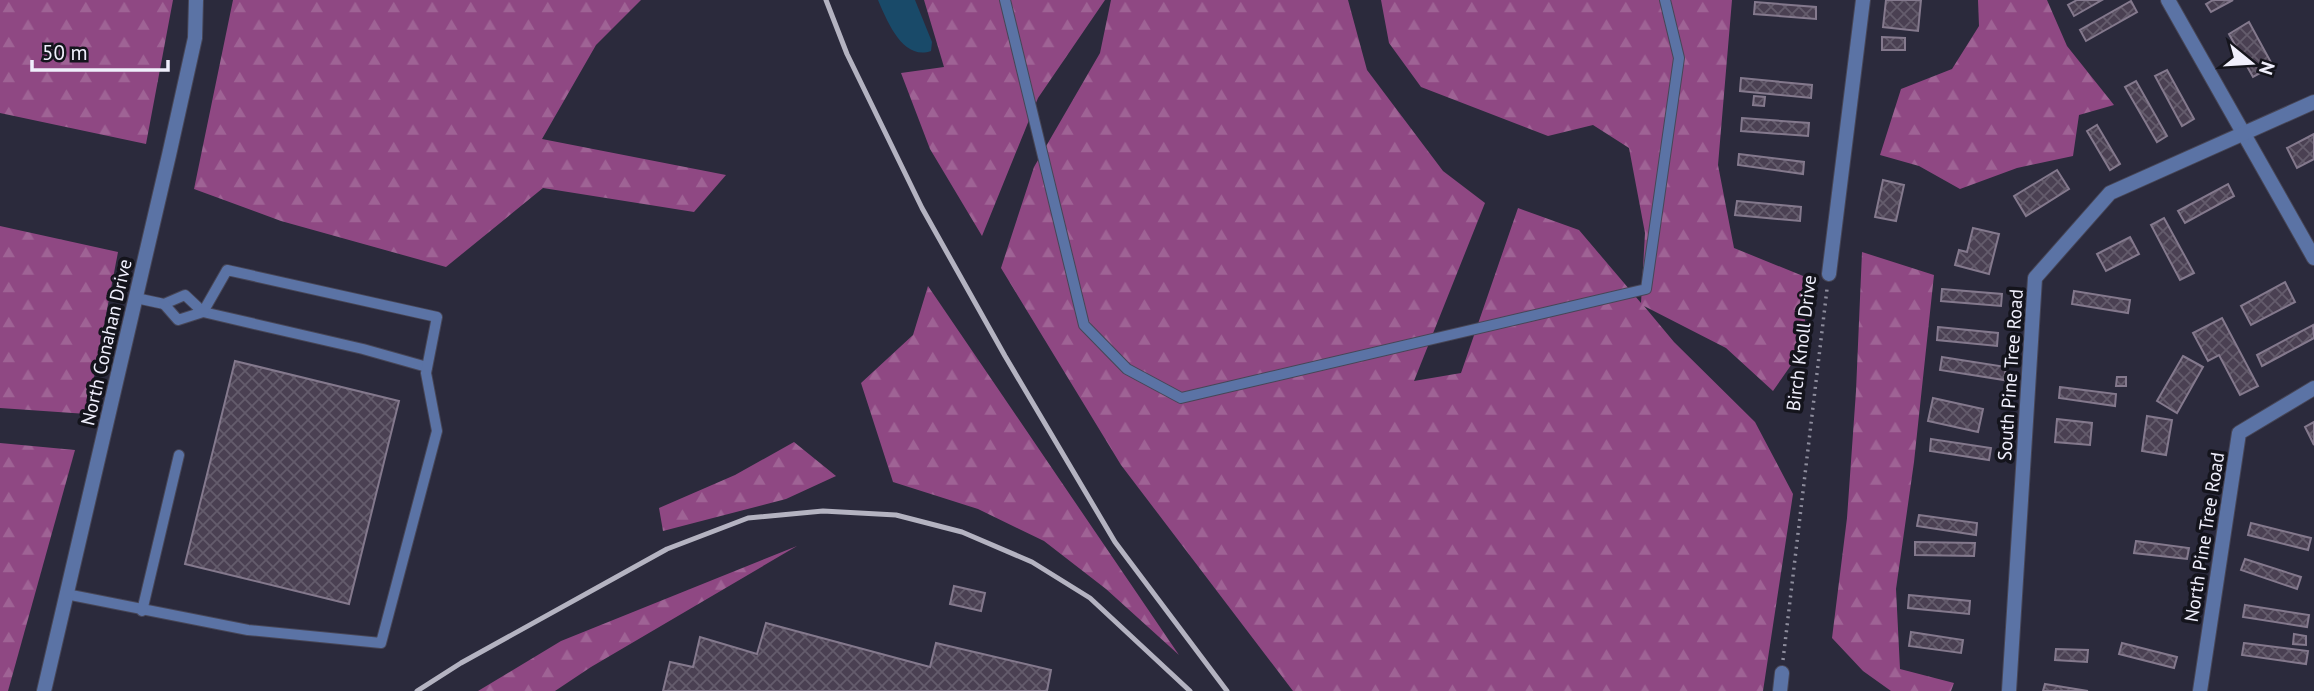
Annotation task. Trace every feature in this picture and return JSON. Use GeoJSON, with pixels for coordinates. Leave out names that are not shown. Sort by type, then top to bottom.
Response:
{"type":"FeatureCollection","features":[{"type":"Feature","properties":{"kind":"street","name":"North Conahan Drive"},"geometry":{"type":"LineString","coordinates":[[44,691],[195,38],[196,0]]}},
{"type":"Feature","properties":{"kind":"street","name":"Birch Knoll Drive"},"geometry":{"type":"LineString","coordinates":[[1829,274],[1863,0]]}},
{"type":"Feature","properties":{"kind":"street"},"geometry":{"type":"LineString","coordinates":[[2168,0],[2314,258]]}},
{"type":"Feature","properties":{"kind":"street","name":"South Pine Tree Road"},"geometry":{"type":"LineString","coordinates":[[2009,691],[2035,278],[2110,193],[2314,102]]}},
{"type":"Feature","properties":{"kind":"street","name":"North Pine Tree Road"},"geometry":{"type":"LineString","coordinates":[[2200,691],[2239,433],[2314,388]]}},
{"type":"Feature","properties":{"kind":"street"},"geometry":{"type":"LineString","coordinates":[[1780,691],[1782,673]]}},
{"type":"Feature","properties":{"kind":"lane"},"geometry":{"type":"LineString","coordinates":[[1005,0],[1084,326],[1127,369],[1181,398],[1646,289],[1679,58],[1665,0]]}},
{"type":"Feature","properties":{"kind":"lane"},"geometry":{"type":"LineString","coordinates":[[66,594],[142,611],[248,629],[381,643],[436,431],[426,373],[437,317],[226,270],[203,312],[178,320],[163,304],[136,298]]}},
{"type":"Feature","properties":{"kind":"lane"},"geometry":{"type":"LineString","coordinates":[[163,304],[185,295],[203,312],[428,367]]}},
{"type":"Feature","properties":{"kind":"lane"},"geometry":{"type":"LineString","coordinates":[[142,611],[179,455]]}},
{"type":"Feature","properties":{"kind":"path","name":"Birch Knoll Drive"},"geometry":{"type":"LineString","coordinates":[[1782,673],[1829,274]]}},
{"type":"Feature","properties":{"kind":"green space"},"geometry":{"type":"Polygon","coordinates":[[[0,0],[173,0],[146,144],[0,113],[0,0]]]}},
{"type":"Feature","properties":{"kind":"green space"},"geometry":{"type":"Polygon","coordinates":[[[233,0],[641,0],[596,45],[542,139],[726,175],[694,212],[543,188],[446,267],[281,221],[194,189],[233,0]]]}},
{"type":"Feature","properties":{"kind":"green space"},"geometry":{"type":"Polygon","coordinates":[[[924,0],[1105,0],[1038,98],[982,236],[930,149],[901,73],[944,67],[924,0]]]}},
{"type":"Feature","properties":{"kind":"green space"},"geometry":{"type":"Polygon","coordinates":[[[1111,0],[1348,0],[1367,70],[1443,171],[1485,203],[1414,381],[1461,373],[1518,208],[1579,230],[1641,303],[1645,233],[1629,148],[1593,125],[1548,136],[1421,87],[1389,43],[1381,0],[1732,0],[1718,165],[1734,248],[1808,278],[1803,348],[1773,391],[1726,348],[1644,306],[1674,342],[1755,422],[1793,494],[1763,691],[1293,691],[1121,465],[1001,268],[1034,167],[1100,53],[1111,0]]]}},
{"type":"Feature","properties":{"kind":"green space"},"geometry":{"type":"Polygon","coordinates":[[[1978,0],[2047,0],[2067,46],[2114,105],[2079,115],[2073,156],[2017,168],[1960,189],[1919,166],[1880,155],[1901,89],[1952,69],[1979,26],[1978,0]]]}},
{"type":"Feature","properties":{"kind":"green space"},"geometry":{"type":"Polygon","coordinates":[[[0,226],[118,252],[87,414],[0,408],[0,226]]]}},
{"type":"Feature","properties":{"kind":"green space"},"geometry":{"type":"Polygon","coordinates":[[[1862,252],[1934,275],[1914,462],[1896,589],[1900,669],[1954,683],[1951,691],[1891,691],[1863,671],[1832,638],[1847,518],[1862,252]]]}},
{"type":"Feature","properties":{"kind":"green space"},"geometry":{"type":"Polygon","coordinates":[[[928,286],[1179,655],[1106,589],[1044,541],[978,509],[893,482],[861,383],[913,335],[928,286]]]}},
{"type":"Feature","properties":{"kind":"green space"},"geometry":{"type":"Polygon","coordinates":[[[794,442],[836,476],[786,499],[663,531],[659,508],[735,475],[794,442]]]}},
{"type":"Feature","properties":{"kind":"green space"},"geometry":{"type":"Polygon","coordinates":[[[0,443],[75,450],[8,691],[0,691],[0,443]]]}},
{"type":"Feature","properties":{"kind":"green space"},"geometry":{"type":"Polygon","coordinates":[[[797,546],[555,691],[478,691],[561,641],[797,546]]]}},
{"type":"Feature","properties":{"kind":"water"},"geometry":{"type":"Polygon","coordinates":[[[878,0],[915,0],[932,42],[931,51],[921,53],[904,45],[891,28],[878,0]]]}},
{"type":"Feature","properties":{"kind":"building"},"geometry":{"type":"Polygon","coordinates":[[[1886,0],[1921,0],[1918,31],[1883,27],[1886,0]]]}},
{"type":"Feature","properties":{"kind":"building"},"geometry":{"type":"Polygon","coordinates":[[[2077,0],[2102,0],[2074,16],[2068,5],[2077,0]]]}},
{"type":"Feature","properties":{"kind":"building"},"geometry":{"type":"Polygon","coordinates":[[[2213,0],[2233,0],[2211,12],[2206,4],[2213,0]]]}},
{"type":"Feature","properties":{"kind":"building"},"geometry":{"type":"Polygon","coordinates":[[[2131,1],[2137,12],[2086,41],[2080,30],[2131,1]]]}},
{"type":"Feature","properties":{"kind":"building"},"geometry":{"type":"Polygon","coordinates":[[[1755,2],[1816,7],[1816,19],[1754,14],[1755,2]]]}},
{"type":"Feature","properties":{"kind":"building"},"geometry":{"type":"Polygon","coordinates":[[[2249,22],[2273,66],[2253,77],[2229,34],[2249,22]]]}},
{"type":"Feature","properties":{"kind":"building"},"geometry":{"type":"Polygon","coordinates":[[[1882,37],[1905,38],[1905,50],[1882,50],[1882,37]]]}},
{"type":"Feature","properties":{"kind":"building"},"geometry":{"type":"Polygon","coordinates":[[[2167,70],[2194,119],[2182,126],[2155,76],[2167,70]]]}},
{"type":"Feature","properties":{"kind":"building"},"geometry":{"type":"Polygon","coordinates":[[[1741,78],[1812,85],[1811,98],[1740,91],[1741,78]]]}},
{"type":"Feature","properties":{"kind":"building"},"geometry":{"type":"Polygon","coordinates":[[[2136,81],[2167,136],[2157,142],[2125,87],[2136,81]]]}},
{"type":"Feature","properties":{"kind":"building"},"geometry":{"type":"Polygon","coordinates":[[[1754,96],[1765,97],[1764,106],[1753,105],[1754,96]]]}},
{"type":"Feature","properties":{"kind":"building"},"geometry":{"type":"Polygon","coordinates":[[[1742,118],[1809,123],[1808,136],[1741,131],[1742,118]]]}},
{"type":"Feature","properties":{"kind":"building"},"geometry":{"type":"Polygon","coordinates":[[[2097,125],[2120,164],[2110,170],[2087,131],[2097,125]]]}},
{"type":"Feature","properties":{"kind":"building"},"geometry":{"type":"Polygon","coordinates":[[[2314,134],[2314,159],[2297,168],[2287,148],[2314,134]]]}},
{"type":"Feature","properties":{"kind":"building"},"geometry":{"type":"Polygon","coordinates":[[[1739,154],[1804,162],[1803,174],[1738,165],[1739,154]]]}},
{"type":"Feature","properties":{"kind":"building"},"geometry":{"type":"Polygon","coordinates":[[[2057,170],[2069,189],[2026,216],[2014,196],[2057,170]]]}},
{"type":"Feature","properties":{"kind":"building"},"geometry":{"type":"Polygon","coordinates":[[[1883,180],[1904,185],[1896,221],[1875,217],[1883,180]]]}},
{"type":"Feature","properties":{"kind":"building"},"geometry":{"type":"Polygon","coordinates":[[[2228,184],[2234,196],[2185,223],[2178,211],[2228,184]]]}},
{"type":"Feature","properties":{"kind":"building"},"geometry":{"type":"Polygon","coordinates":[[[1737,201],[1801,207],[1800,221],[1735,215],[1737,201]]]}},
{"type":"Feature","properties":{"kind":"building"},"geometry":{"type":"Polygon","coordinates":[[[2164,218],[2194,273],[2180,280],[2151,225],[2164,218]]]}},
{"type":"Feature","properties":{"kind":"building"},"geometry":{"type":"Polygon","coordinates":[[[1973,228],[1999,234],[1989,274],[1955,265],[1959,250],[1967,252],[1973,228]]]}},
{"type":"Feature","properties":{"kind":"building"},"geometry":{"type":"Polygon","coordinates":[[[2130,237],[2139,254],[2106,271],[2097,254],[2130,237]]]}},
{"type":"Feature","properties":{"kind":"building"},"geometry":{"type":"Polygon","coordinates":[[[2285,282],[2295,302],[2251,325],[2241,306],[2285,282]]]}},
{"type":"Feature","properties":{"kind":"building"},"geometry":{"type":"Polygon","coordinates":[[[1942,289],[2002,294],[2001,306],[1941,301],[1942,289]]]}},
{"type":"Feature","properties":{"kind":"building"},"geometry":{"type":"Polygon","coordinates":[[[2074,291],[2130,300],[2128,313],[2072,304],[2074,291]]]}},
{"type":"Feature","properties":{"kind":"building"},"geometry":{"type":"Polygon","coordinates":[[[2222,318],[2258,386],[2240,395],[2219,355],[2208,361],[2193,333],[2222,318]]]}},
{"type":"Feature","properties":{"kind":"building"},"geometry":{"type":"Polygon","coordinates":[[[2313,325],[2314,338],[2262,366],[2257,355],[2313,325]]]}},
{"type":"Feature","properties":{"kind":"building"},"geometry":{"type":"Polygon","coordinates":[[[1938,327],[1998,333],[1997,346],[1937,340],[1938,327]]]}},
{"type":"Feature","properties":{"kind":"building"},"geometry":{"type":"Polygon","coordinates":[[[2183,356],[2203,367],[2177,413],[2157,401],[2183,356]]]}},
{"type":"Feature","properties":{"kind":"building"},"geometry":{"type":"Polygon","coordinates":[[[1942,357],[2006,367],[2004,380],[1940,370],[1942,357]]]}},
{"type":"Feature","properties":{"kind":"building"},"geometry":{"type":"Polygon","coordinates":[[[235,361],[399,401],[349,604],[185,564],[235,361]]]}},
{"type":"Feature","properties":{"kind":"building"},"geometry":{"type":"Polygon","coordinates":[[[2117,377],[2126,377],[2126,386],[2116,386],[2117,377]]]}},
{"type":"Feature","properties":{"kind":"building"},"geometry":{"type":"Polygon","coordinates":[[[2060,387],[2116,394],[2115,406],[2059,398],[2060,387]]]}},
{"type":"Feature","properties":{"kind":"building"},"geometry":{"type":"Polygon","coordinates":[[[1933,398],[1983,409],[1978,432],[1928,421],[1933,398]]]}},
{"type":"Feature","properties":{"kind":"building"},"geometry":{"type":"Polygon","coordinates":[[[2147,416],[2172,420],[2166,455],[2142,451],[2147,416]]]}},
{"type":"Feature","properties":{"kind":"building"},"geometry":{"type":"Polygon","coordinates":[[[2057,419],[2092,423],[2090,445],[2055,442],[2057,419]]]}},
{"type":"Feature","properties":{"kind":"building"},"geometry":{"type":"Polygon","coordinates":[[[2314,422],[2314,445],[2305,427],[2314,422]]]}},
{"type":"Feature","properties":{"kind":"building"},"geometry":{"type":"Polygon","coordinates":[[[1931,439],[1991,448],[1989,460],[1930,451],[1931,439]]]}},
{"type":"Feature","properties":{"kind":"building"},"geometry":{"type":"Polygon","coordinates":[[[1919,515],[1977,523],[1976,535],[1917,526],[1919,515]]]}},
{"type":"Feature","properties":{"kind":"building"},"geometry":{"type":"Polygon","coordinates":[[[2251,523],[2311,538],[2308,550],[2248,535],[2251,523]]]}},
{"type":"Feature","properties":{"kind":"building"},"geometry":{"type":"Polygon","coordinates":[[[2136,541],[2189,548],[2187,559],[2134,553],[2136,541]]]}},
{"type":"Feature","properties":{"kind":"building"},"geometry":{"type":"Polygon","coordinates":[[[1915,542],[1975,543],[1974,556],[1915,555],[1915,542]]]}},
{"type":"Feature","properties":{"kind":"building"},"geometry":{"type":"Polygon","coordinates":[[[2245,559],[2301,577],[2297,589],[2241,570],[2245,559]]]}},
{"type":"Feature","properties":{"kind":"building"},"geometry":{"type":"Polygon","coordinates":[[[954,586],[985,593],[981,611],[950,604],[954,586]]]}},
{"type":"Feature","properties":{"kind":"building"},"geometry":{"type":"Polygon","coordinates":[[[1909,595],[1970,601],[1969,614],[1908,608],[1909,595]]]}},
{"type":"Feature","properties":{"kind":"building"},"geometry":{"type":"Polygon","coordinates":[[[2245,605],[2309,615],[2307,627],[2243,617],[2245,605]]]}},
{"type":"Feature","properties":{"kind":"building"},"geometry":{"type":"Polygon","coordinates":[[[766,623],[930,667],[936,643],[1051,670],[1047,691],[663,691],[670,662],[693,667],[700,637],[757,654],[766,623]]]}},
{"type":"Feature","properties":{"kind":"building"},"geometry":{"type":"Polygon","coordinates":[[[1911,632],[1963,640],[1961,653],[1909,646],[1911,632]]]}},
{"type":"Feature","properties":{"kind":"building"},"geometry":{"type":"Polygon","coordinates":[[[2294,634],[2306,636],[2306,645],[2293,644],[2294,634]]]}},
{"type":"Feature","properties":{"kind":"building"},"geometry":{"type":"Polygon","coordinates":[[[2122,643],[2177,657],[2174,668],[2119,654],[2122,643]]]}},
{"type":"Feature","properties":{"kind":"building"},"geometry":{"type":"Polygon","coordinates":[[[2244,643],[2308,651],[2306,664],[2242,655],[2244,643]]]}},
{"type":"Feature","properties":{"kind":"building"},"geometry":{"type":"Polygon","coordinates":[[[2056,649],[2088,650],[2087,662],[2055,660],[2056,649]]]}},
{"type":"Feature","properties":{"kind":"building"},"geometry":{"type":"Polygon","coordinates":[[[2045,684],[2088,691],[2043,691],[2045,684]]]}},
{"type":"Feature","properties":{"kind":"railway"},"geometry":{"type":"LineString","coordinates":[[826,0],[847,54],[922,208],[1005,356],[1115,542],[1227,691]]}},
{"type":"Feature","properties":{"kind":"railway"},"geometry":{"type":"LineString","coordinates":[[417,691],[461,663],[667,549],[748,518],[823,511],[896,515],[962,532],[1032,562],[1090,598],[1190,691]]}}]}
